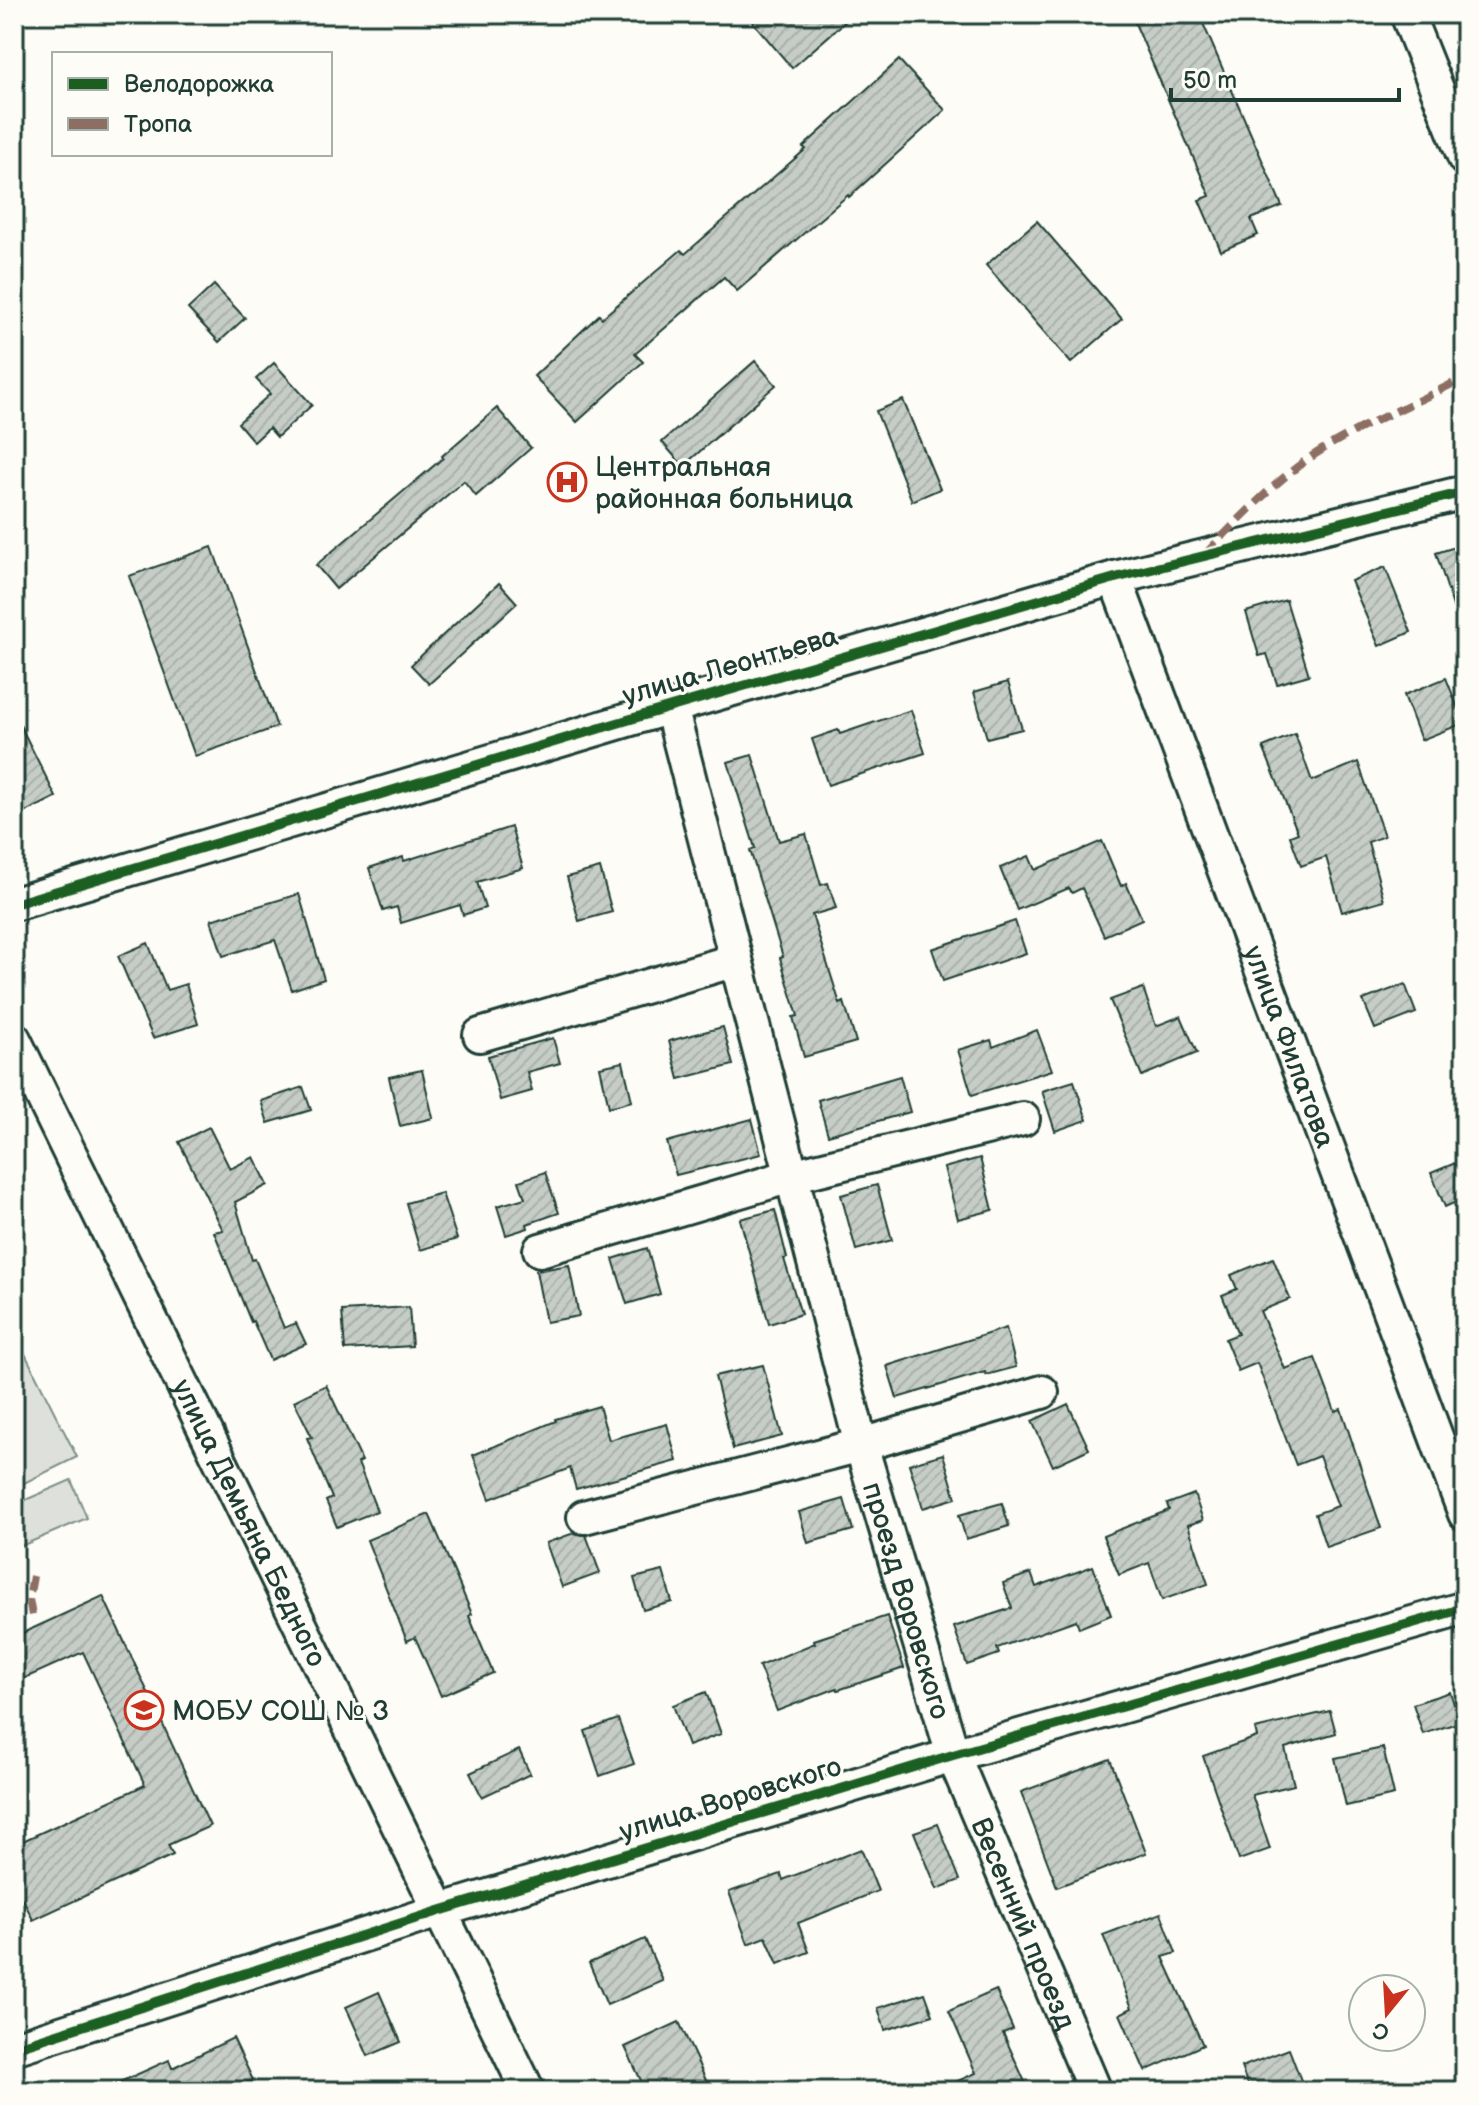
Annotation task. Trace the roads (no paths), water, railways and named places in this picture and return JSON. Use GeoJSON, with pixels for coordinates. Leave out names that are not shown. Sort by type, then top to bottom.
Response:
{"type":"FeatureCollection","features":[{"type":"Feature","properties":{"kind":"street"},"geometry":{"type":"LineString","coordinates":[[1407,14],[1465,159]]}},
{"type":"Feature","properties":{"kind":"street","name":"улица Леонтьева"},"geometry":{"type":"LineString","coordinates":[[14,904],[1115,578],[1465,492]]}},
{"type":"Feature","properties":{"kind":"street","name":"улица Филатова"},"geometry":{"type":"LineString","coordinates":[[1115,578],[1465,1514]]}},
{"type":"Feature","properties":{"kind":"street","name":"проезд Воровского"},"geometry":{"type":"LineString","coordinates":[[671,707],[861,1445],[953,1755]]}},
{"type":"Feature","properties":{"kind":"street"},"geometry":{"type":"LineString","coordinates":[[480,1035],[736,960]]}},
{"type":"Feature","properties":{"kind":"street","name":"улица Демьяна Бедного"},"geometry":{"type":"LineString","coordinates":[[14,1039],[528,2091]]}},
{"type":"Feature","properties":{"kind":"street"},"geometry":{"type":"LineString","coordinates":[[540,1250],[791,1176],[1023,1119]]}},
{"type":"Feature","properties":{"kind":"street","name":"проезд Воровского"},"geometry":{"type":"LineString","coordinates":[[584,1517],[861,1445],[1042,1392]]}},
{"type":"Feature","properties":{"kind":"street","name":"улица Воровского"},"geometry":{"type":"LineString","coordinates":[[14,2048],[439,1911],[953,1755],[1465,1608]]}},
{"type":"Feature","properties":{"kind":"street","name":"Весенний проезд"},"geometry":{"type":"LineString","coordinates":[[953,1755],[1095,2091]]}},
{"type":"Feature","properties":{"kind":"place","name":"Центральная районная больница"},"geometry":{"type":"Point","coordinates":[567,482]}},
{"type":"Feature","properties":{"kind":"place","name":"МОБУ СОШ № 3"},"geometry":{"type":"Point","coordinates":[144,1710]}}]}
